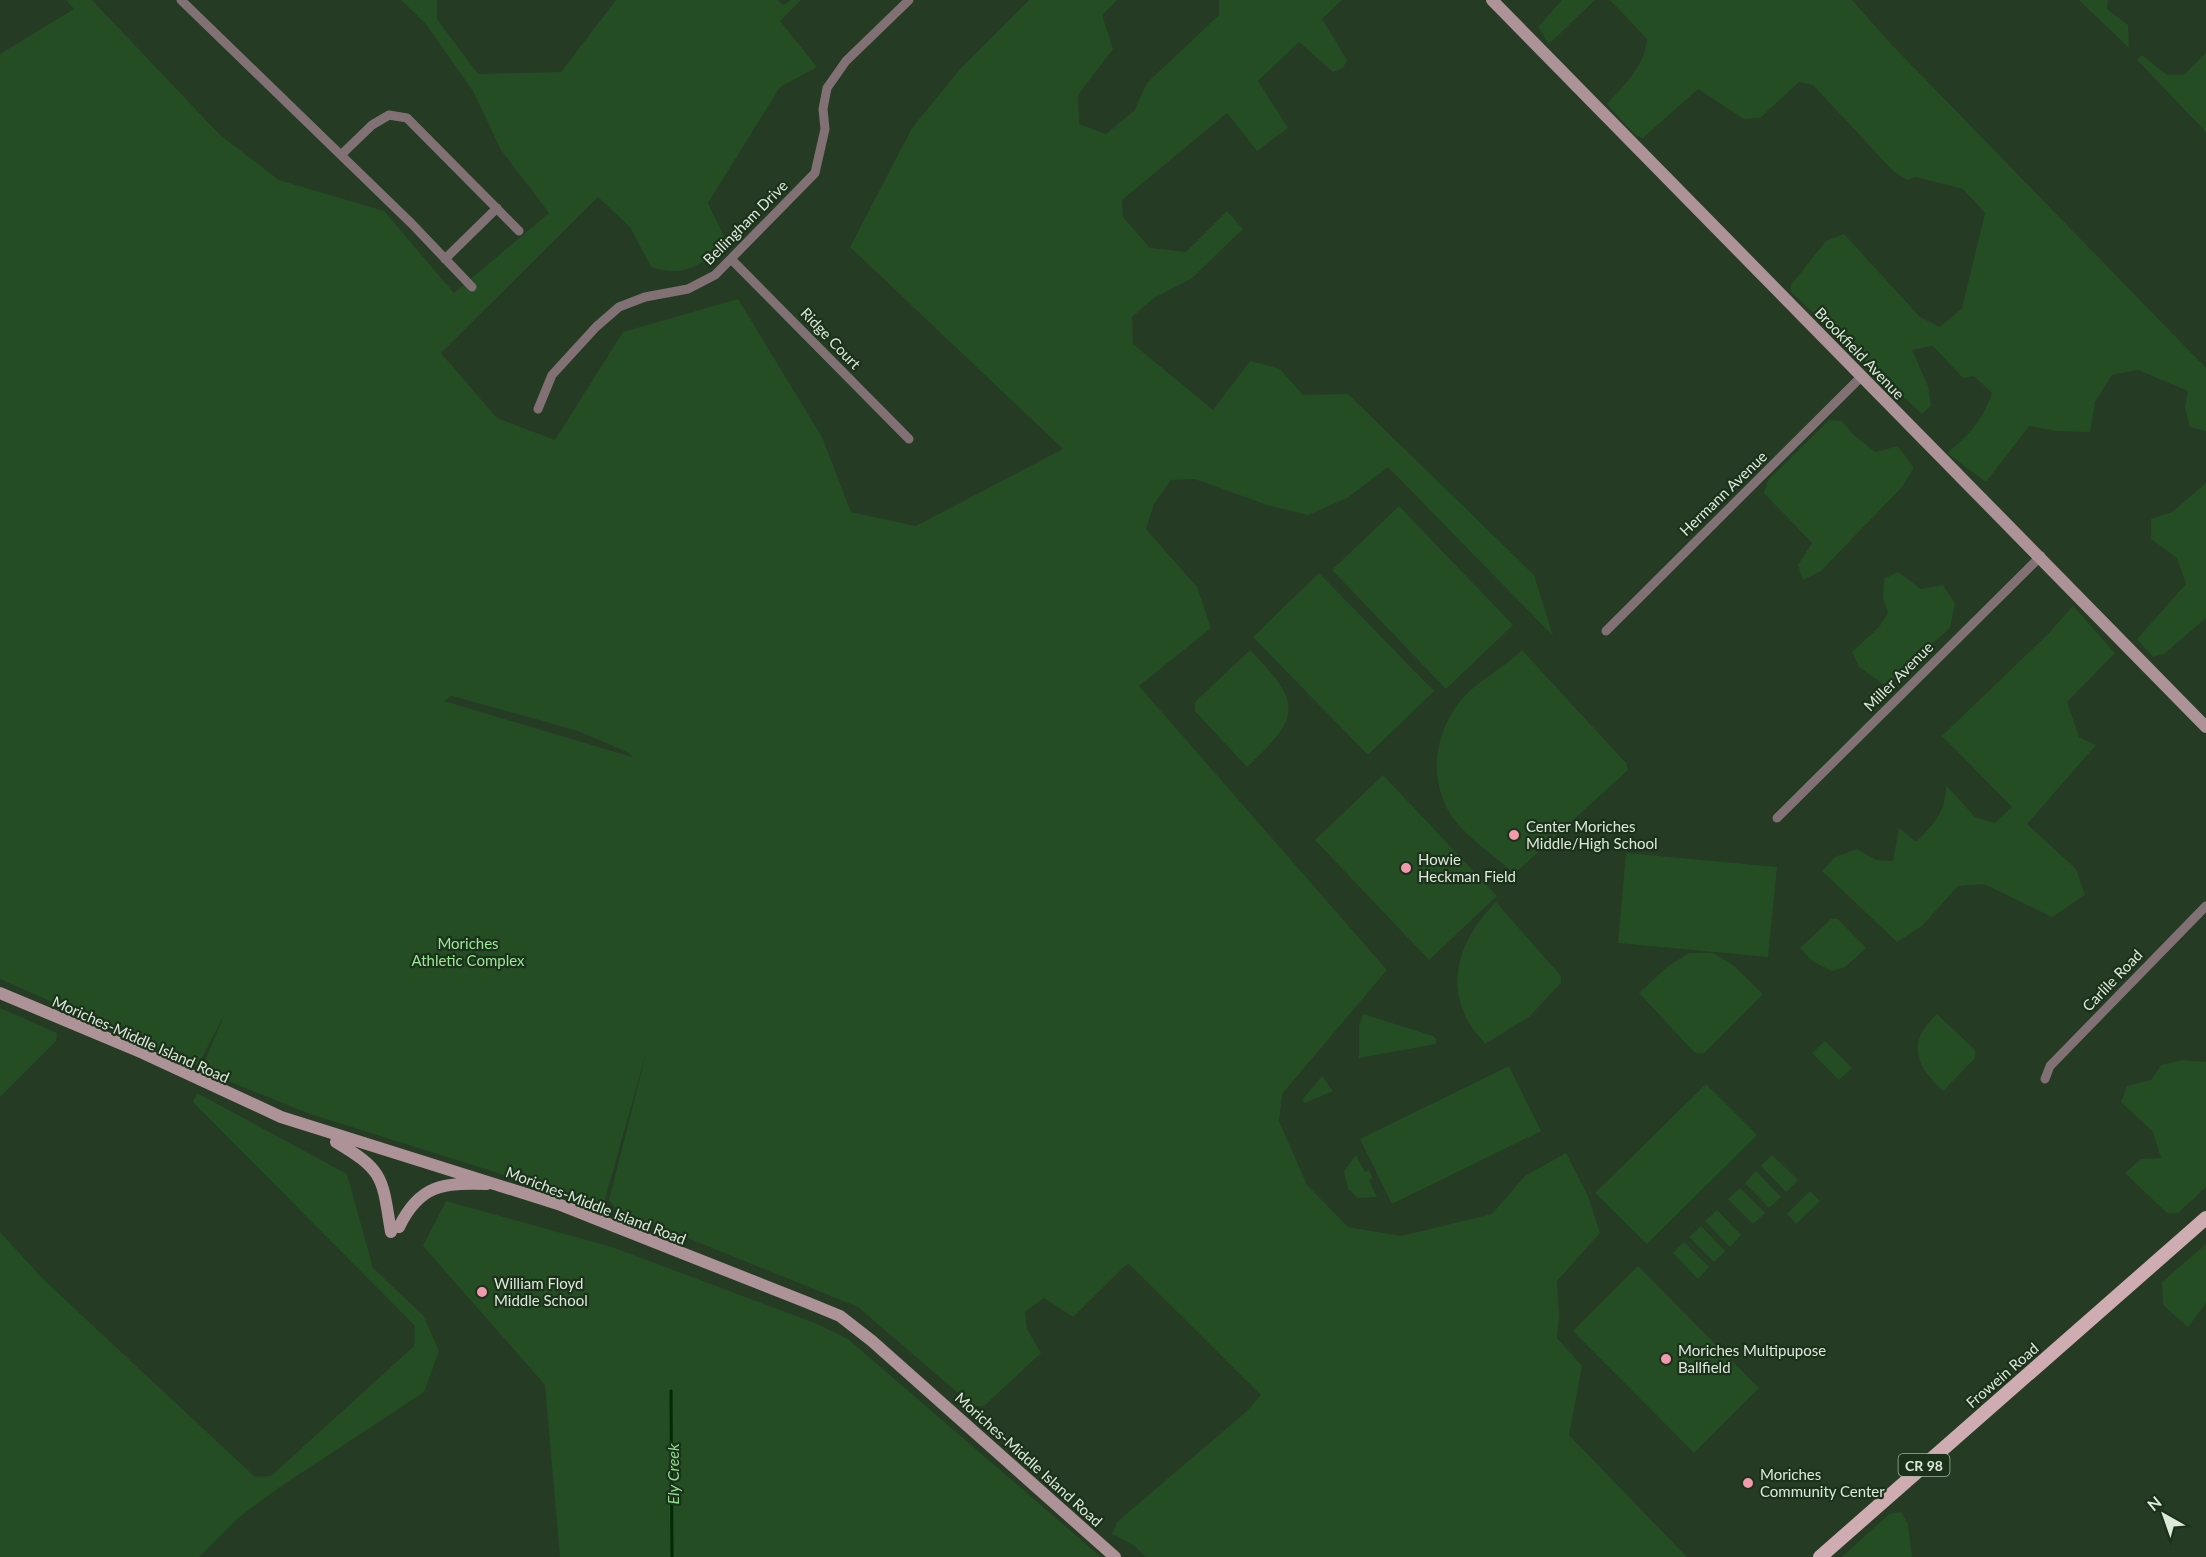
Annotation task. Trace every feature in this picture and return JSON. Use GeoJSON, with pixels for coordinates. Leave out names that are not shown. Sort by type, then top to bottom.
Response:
{"type":"FeatureCollection","features":[{"type":"Feature","properties":{"kind":"main road","name":"Brookfield Avenue"},"geometry":{"type":"LineString","coordinates":[[1492,0],[2041,556],[2206,727]]}},
{"type":"Feature","properties":{"kind":"main road","name":"Moriches-Middle Island Road"},"geometry":{"type":"LineString","coordinates":[[0,993],[153,1058],[262,1110],[317,1131],[500,1184],[601,1220],[840,1316],[872,1341],[1115,1557]]}},
{"type":"Feature","properties":{"kind":"main road"},"geometry":{"type":"LineString","coordinates":[[317,1131],[363,1158],[379,1175],[394,1229],[412,1205],[430,1190],[455,1183],[500,1184]]}},
{"type":"Feature","properties":{"kind":"main road","name":"Frowein Road"},"geometry":{"type":"LineString","coordinates":[[1820,1557],[2206,1218]]}},
{"type":"Feature","properties":{"kind":"street"},"geometry":{"type":"LineString","coordinates":[[181,0],[290,109],[341,155],[472,287]]}},
{"type":"Feature","properties":{"kind":"street","name":"Bellingham Drive"},"geometry":{"type":"LineString","coordinates":[[538,409],[552,375],[596,327],[619,307],[645,297],[688,289],[715,275],[815,173],[825,129],[823,109],[827,88],[846,61],[909,0]]}},
{"type":"Feature","properties":{"kind":"street"},"geometry":{"type":"LineString","coordinates":[[341,155],[372,125],[389,115],[407,118],[519,231]]}},
{"type":"Feature","properties":{"kind":"street"},"geometry":{"type":"LineString","coordinates":[[445,259],[497,208]]}},
{"type":"Feature","properties":{"kind":"street","name":"Ridge Court"},"geometry":{"type":"LineString","coordinates":[[732,259],[909,439]]}},
{"type":"Feature","properties":{"kind":"street","name":"Hermann Avenue"},"geometry":{"type":"LineString","coordinates":[[1606,631],[1862,376]]}},
{"type":"Feature","properties":{"kind":"street","name":"Miller Avenue"},"geometry":{"type":"LineString","coordinates":[[1777,818],[2041,556]]}},
{"type":"Feature","properties":{"kind":"street","name":"Carlile Road"},"geometry":{"type":"LineString","coordinates":[[2045,1079],[2050,1066],[2206,906]]}},
{"type":"Feature","properties":{"kind":"green space","name":"Moriches Athletic Complex"},"geometry":{"type":"Polygon","coordinates":[[[66,0],[92,0],[220,135],[279,180],[384,211],[454,293],[549,213],[501,150],[473,91],[425,23],[401,0],[437,0],[437,19],[478,74],[561,72],[616,0],[778,0],[783,5],[791,0],[801,0],[780,21],[817,67],[780,87],[708,203],[727,243],[709,258],[684,270],[663,270],[651,267],[630,227],[598,197],[441,353],[497,418],[555,440],[623,332],[738,299],[822,437],[851,512],[916,526],[1063,449],[850,247],[912,128],[962,67],[1029,0],[1117,0],[1102,15],[1113,49],[1078,95],[1079,124],[1106,134],[1134,111],[1147,83],[1219,15],[1219,0],[1342,0],[1322,19],[1347,60],[1343,68],[1333,72],[1299,42],[1258,81],[1288,128],[1257,151],[1227,113],[1122,200],[1123,217],[1150,248],[1186,252],[1227,211],[1243,229],[1191,279],[1154,298],[1132,317],[1133,344],[1213,410],[1250,361],[1280,369],[1303,395],[1348,394],[1534,575],[1553,636],[1388,467],[1347,498],[1308,515],[1267,505],[1195,479],[1171,480],[1154,504],[1146,529],[1197,587],[1211,628],[1139,686],[1387,970],[1282,1094],[1279,1121],[1307,1185],[1348,1227],[1401,1236],[1492,1214],[1525,1176],[1566,1153],[1588,1196],[1600,1233],[1557,1281],[1559,1317],[1557,1338],[1582,1366],[1569,1435],[1687,1557],[1146,1557],[1133,1545],[1112,1534],[1117,1522],[1247,1411],[1261,1395],[1128,1263],[1073,1317],[1044,1298],[1025,1312],[1027,1329],[1041,1353],[984,1406],[973,1406],[858,1307],[616,1209],[609,1200],[647,1050],[603,1206],[310,1114],[201,1070],[225,1013],[198,1066],[0,979],[0,54],[74,9],[66,0]],[[452,696],[444,701],[632,757],[629,753],[578,731],[452,696]]]}},
{"type":"Feature","properties":{"kind":"green space"},"geometry":{"type":"Polygon","coordinates":[[[1562,0],[1595,0],[1549,44],[1538,27],[1562,0]]]}},
{"type":"Feature","properties":{"kind":"green space"},"geometry":{"type":"Polygon","coordinates":[[[1610,0],[1852,0],[1891,44],[2206,368],[2206,431],[2190,427],[2185,407],[2188,391],[2138,370],[2112,375],[2095,402],[2090,432],[2056,431],[2029,426],[1986,482],[1947,453],[1974,426],[1992,393],[1974,376],[1963,378],[1933,346],[1912,350],[1928,386],[1931,406],[1922,414],[1791,292],[1791,285],[1826,241],[1844,234],[1920,317],[1940,327],[1962,308],[1985,213],[1963,189],[1916,177],[1907,180],[1893,171],[1813,85],[1799,82],[1760,118],[1744,119],[1698,89],[1643,138],[1635,135],[1607,104],[1638,66],[1647,39],[1610,0]]]}},
{"type":"Feature","properties":{"kind":"green space"},"geometry":{"type":"Polygon","coordinates":[[[2079,0],[2108,0],[2107,9],[2128,25],[2129,48],[2079,0]]]}},
{"type":"Feature","properties":{"kind":"green space"},"geometry":{"type":"Polygon","coordinates":[[[2206,53],[2206,132],[2137,60],[2142,55],[2167,75],[2184,75],[2206,53]]]}},
{"type":"Feature","properties":{"kind":"green space"},"geometry":{"type":"Polygon","coordinates":[[[1829,420],[1842,421],[1854,435],[1875,452],[1898,446],[1914,468],[1902,487],[1821,571],[1803,580],[1798,565],[1812,543],[1764,493],[1768,480],[1829,420]]]}},
{"type":"Feature","properties":{"kind":"green space"},"geometry":{"type":"Polygon","coordinates":[[[2206,483],[2206,618],[2164,654],[2153,657],[2137,639],[2186,584],[2177,558],[2151,539],[2151,519],[2172,512],[2206,483]]]}},
{"type":"Feature","properties":{"kind":"green space"},"geometry":{"type":"Polygon","coordinates":[[[1399,506],[1513,625],[1446,689],[1332,570],[1399,506]]]}},
{"type":"Feature","properties":{"kind":"green space"},"geometry":{"type":"Polygon","coordinates":[[[1898,572],[1921,589],[1943,585],[1955,603],[1950,628],[1886,686],[1859,667],[1852,652],[1879,627],[1888,613],[1883,598],[1884,579],[1898,572]]]}},
{"type":"Feature","properties":{"kind":"green space"},"geometry":{"type":"Polygon","coordinates":[[[1319,573],[1434,691],[1368,755],[1253,637],[1319,573]]]}},
{"type":"Feature","properties":{"kind":"green space"},"geometry":{"type":"Polygon","coordinates":[[[2073,606],[2115,653],[2067,702],[2079,737],[2096,745],[2027,824],[2076,869],[2085,895],[2052,917],[1984,884],[1958,886],[1922,926],[1897,942],[1822,871],[1835,857],[1857,849],[1876,860],[1893,861],[1899,828],[1916,842],[1938,817],[1944,803],[1946,785],[1975,817],[1995,823],[2012,807],[1942,736],[2048,634],[2073,606]]]}},
{"type":"Feature","properties":{"kind":"green space"},"geometry":{"type":"Polygon","coordinates":[[[1250,650],[1279,683],[1289,709],[1286,722],[1278,735],[1247,767],[1195,711],[1195,702],[1250,650]]]}},
{"type":"Feature","properties":{"kind":"green space"},"geometry":{"type":"Polygon","coordinates":[[[1522,650],[1626,763],[1628,770],[1514,874],[1470,837],[1454,820],[1441,795],[1437,762],[1444,730],[1460,701],[1522,650]]]}},
{"type":"Feature","properties":{"kind":"green space","name":"Howie Heckman Field"},"geometry":{"type":"Polygon","coordinates":[[[1383,775],[1497,896],[1429,960],[1315,840],[1383,775]]]}},
{"type":"Feature","properties":{"kind":"green space"},"geometry":{"type":"Polygon","coordinates":[[[1626,853],[1777,867],[1768,957],[1618,943],[1626,853]]]}},
{"type":"Feature","properties":{"kind":"green space"},"geometry":{"type":"Polygon","coordinates":[[[1496,902],[1561,976],[1561,983],[1529,1017],[1485,1044],[1470,1024],[1461,1005],[1458,973],[1461,958],[1475,928],[1496,902]]]}},
{"type":"Feature","properties":{"kind":"green space"},"geometry":{"type":"Polygon","coordinates":[[[1831,919],[1838,919],[1866,948],[1845,967],[1832,971],[1812,961],[1800,948],[1831,919]]]}},
{"type":"Feature","properties":{"kind":"green space"},"geometry":{"type":"Polygon","coordinates":[[[1689,953],[1713,953],[1733,965],[1763,994],[1704,1053],[1695,1053],[1639,993],[1667,967],[1689,953]]]}},
{"type":"Feature","properties":{"kind":"green space"},"geometry":{"type":"Polygon","coordinates":[[[0,1008],[57,1033],[56,1041],[0,1097],[0,1008]]]}},
{"type":"Feature","properties":{"kind":"green space"},"geometry":{"type":"Polygon","coordinates":[[[1363,1014],[1433,1036],[1436,1044],[1359,1058],[1359,1026],[1363,1014]]]}},
{"type":"Feature","properties":{"kind":"green space"},"geometry":{"type":"Polygon","coordinates":[[[1937,1014],[1975,1050],[1975,1058],[1943,1091],[1926,1072],[1918,1054],[1921,1035],[1937,1014]]]}},
{"type":"Feature","properties":{"kind":"green space"},"geometry":{"type":"Polygon","coordinates":[[[1825,1041],[1852,1068],[1839,1080],[1812,1053],[1825,1041]]]}},
{"type":"Feature","properties":{"kind":"green space"},"geometry":{"type":"Polygon","coordinates":[[[2182,1060],[2206,1062],[2206,1187],[2178,1213],[2167,1213],[2125,1173],[2141,1159],[2161,1158],[2153,1132],[2121,1102],[2127,1086],[2151,1080],[2161,1065],[2182,1060]]]}},
{"type":"Feature","properties":{"kind":"green space"},"geometry":{"type":"Polygon","coordinates":[[[1509,1066],[1541,1131],[1392,1204],[1360,1139],[1509,1066]]]}},
{"type":"Feature","properties":{"kind":"green space"},"geometry":{"type":"Polygon","coordinates":[[[1322,1076],[1333,1091],[1305,1103],[1302,1100],[1322,1076]]]}},
{"type":"Feature","properties":{"kind":"green space"},"geometry":{"type":"Polygon","coordinates":[[[1706,1084],[1757,1135],[1647,1244],[1595,1193],[1706,1084]]]}},
{"type":"Feature","properties":{"kind":"green space"},"geometry":{"type":"Polygon","coordinates":[[[197,1093],[347,1174],[373,1268],[423,1315],[439,1351],[424,1392],[280,1487],[238,1518],[199,1557],[0,1557],[0,1232],[43,1279],[255,1477],[271,1476],[414,1346],[415,1326],[193,1102],[197,1093]]]}},
{"type":"Feature","properties":{"kind":"green space"},"geometry":{"type":"Polygon","coordinates":[[[1356,1155],[1365,1172],[1369,1170],[1372,1178],[1369,1180],[1377,1197],[1358,1198],[1348,1189],[1344,1171],[1356,1155]]]}},
{"type":"Feature","properties":{"kind":"green space"},"geometry":{"type":"Polygon","coordinates":[[[1772,1155],[1798,1180],[1786,1192],[1761,1166],[1772,1155]]]}},
{"type":"Feature","properties":{"kind":"green space"},"geometry":{"type":"Polygon","coordinates":[[[1756,1171],[1781,1197],[1769,1208],[1745,1183],[1756,1171]]]}},
{"type":"Feature","properties":{"kind":"green space"},"geometry":{"type":"Polygon","coordinates":[[[1740,1188],[1765,1213],[1753,1224],[1728,1199],[1740,1188]]]}},
{"type":"Feature","properties":{"kind":"green space"},"geometry":{"type":"Polygon","coordinates":[[[1810,1191],[1820,1201],[1796,1224],[1787,1214],[1810,1191]]]}},
{"type":"Feature","properties":{"kind":"green space"},"geometry":{"type":"Polygon","coordinates":[[[446,1201],[612,1247],[815,1323],[848,1339],[1101,1557],[560,1557],[545,1385],[423,1246],[446,1201]]]}},
{"type":"Feature","properties":{"kind":"green space"},"geometry":{"type":"Polygon","coordinates":[[[1717,1210],[1741,1235],[1730,1247],[1705,1221],[1717,1210]]]}},
{"type":"Feature","properties":{"kind":"green space"},"geometry":{"type":"Polygon","coordinates":[[[1701,1226],[1725,1251],[1714,1262],[1689,1237],[1701,1226]]]}},
{"type":"Feature","properties":{"kind":"green space"},"geometry":{"type":"Polygon","coordinates":[[[1684,1242],[1709,1267],[1698,1279],[1673,1253],[1684,1242]]]}},
{"type":"Feature","properties":{"kind":"green space"},"geometry":{"type":"Polygon","coordinates":[[[2206,1244],[2206,1303],[2188,1327],[2163,1305],[2162,1282],[2206,1244]]]}},
{"type":"Feature","properties":{"kind":"green space","name":"Moriches Multipupose Ballfield"},"geometry":{"type":"Polygon","coordinates":[[[1638,1266],[1759,1388],[1694,1453],[1573,1331],[1638,1266]]]}},
{"type":"Feature","properties":{"kind":"green space"},"geometry":{"type":"Polygon","coordinates":[[[1901,1512],[1908,1524],[1912,1557],[1842,1557],[1889,1514],[1901,1512]]]}},
{"type":"Feature","properties":{"kind":"waterway","name":"Ely Creek"},"geometry":{"type":"LineString","coordinates":[[671,1391],[672,1557]]}},
{"type":"Feature","properties":{"kind":"place","name":"Center Moriches Middle/High School"},"geometry":{"type":"Point","coordinates":[1514,835]}},
{"type":"Feature","properties":{"kind":"place","name":"Howie Heckman Field"},"geometry":{"type":"Point","coordinates":[1406,868]}},
{"type":"Feature","properties":{"kind":"place","name":"William Floyd Middle School"},"geometry":{"type":"Point","coordinates":[482,1292]}},
{"type":"Feature","properties":{"kind":"place","name":"Moriches Multipupose Ballfield"},"geometry":{"type":"Point","coordinates":[1666,1359]}},
{"type":"Feature","properties":{"kind":"place","name":"Moriches Community Center"},"geometry":{"type":"Point","coordinates":[1748,1483]}}]}
